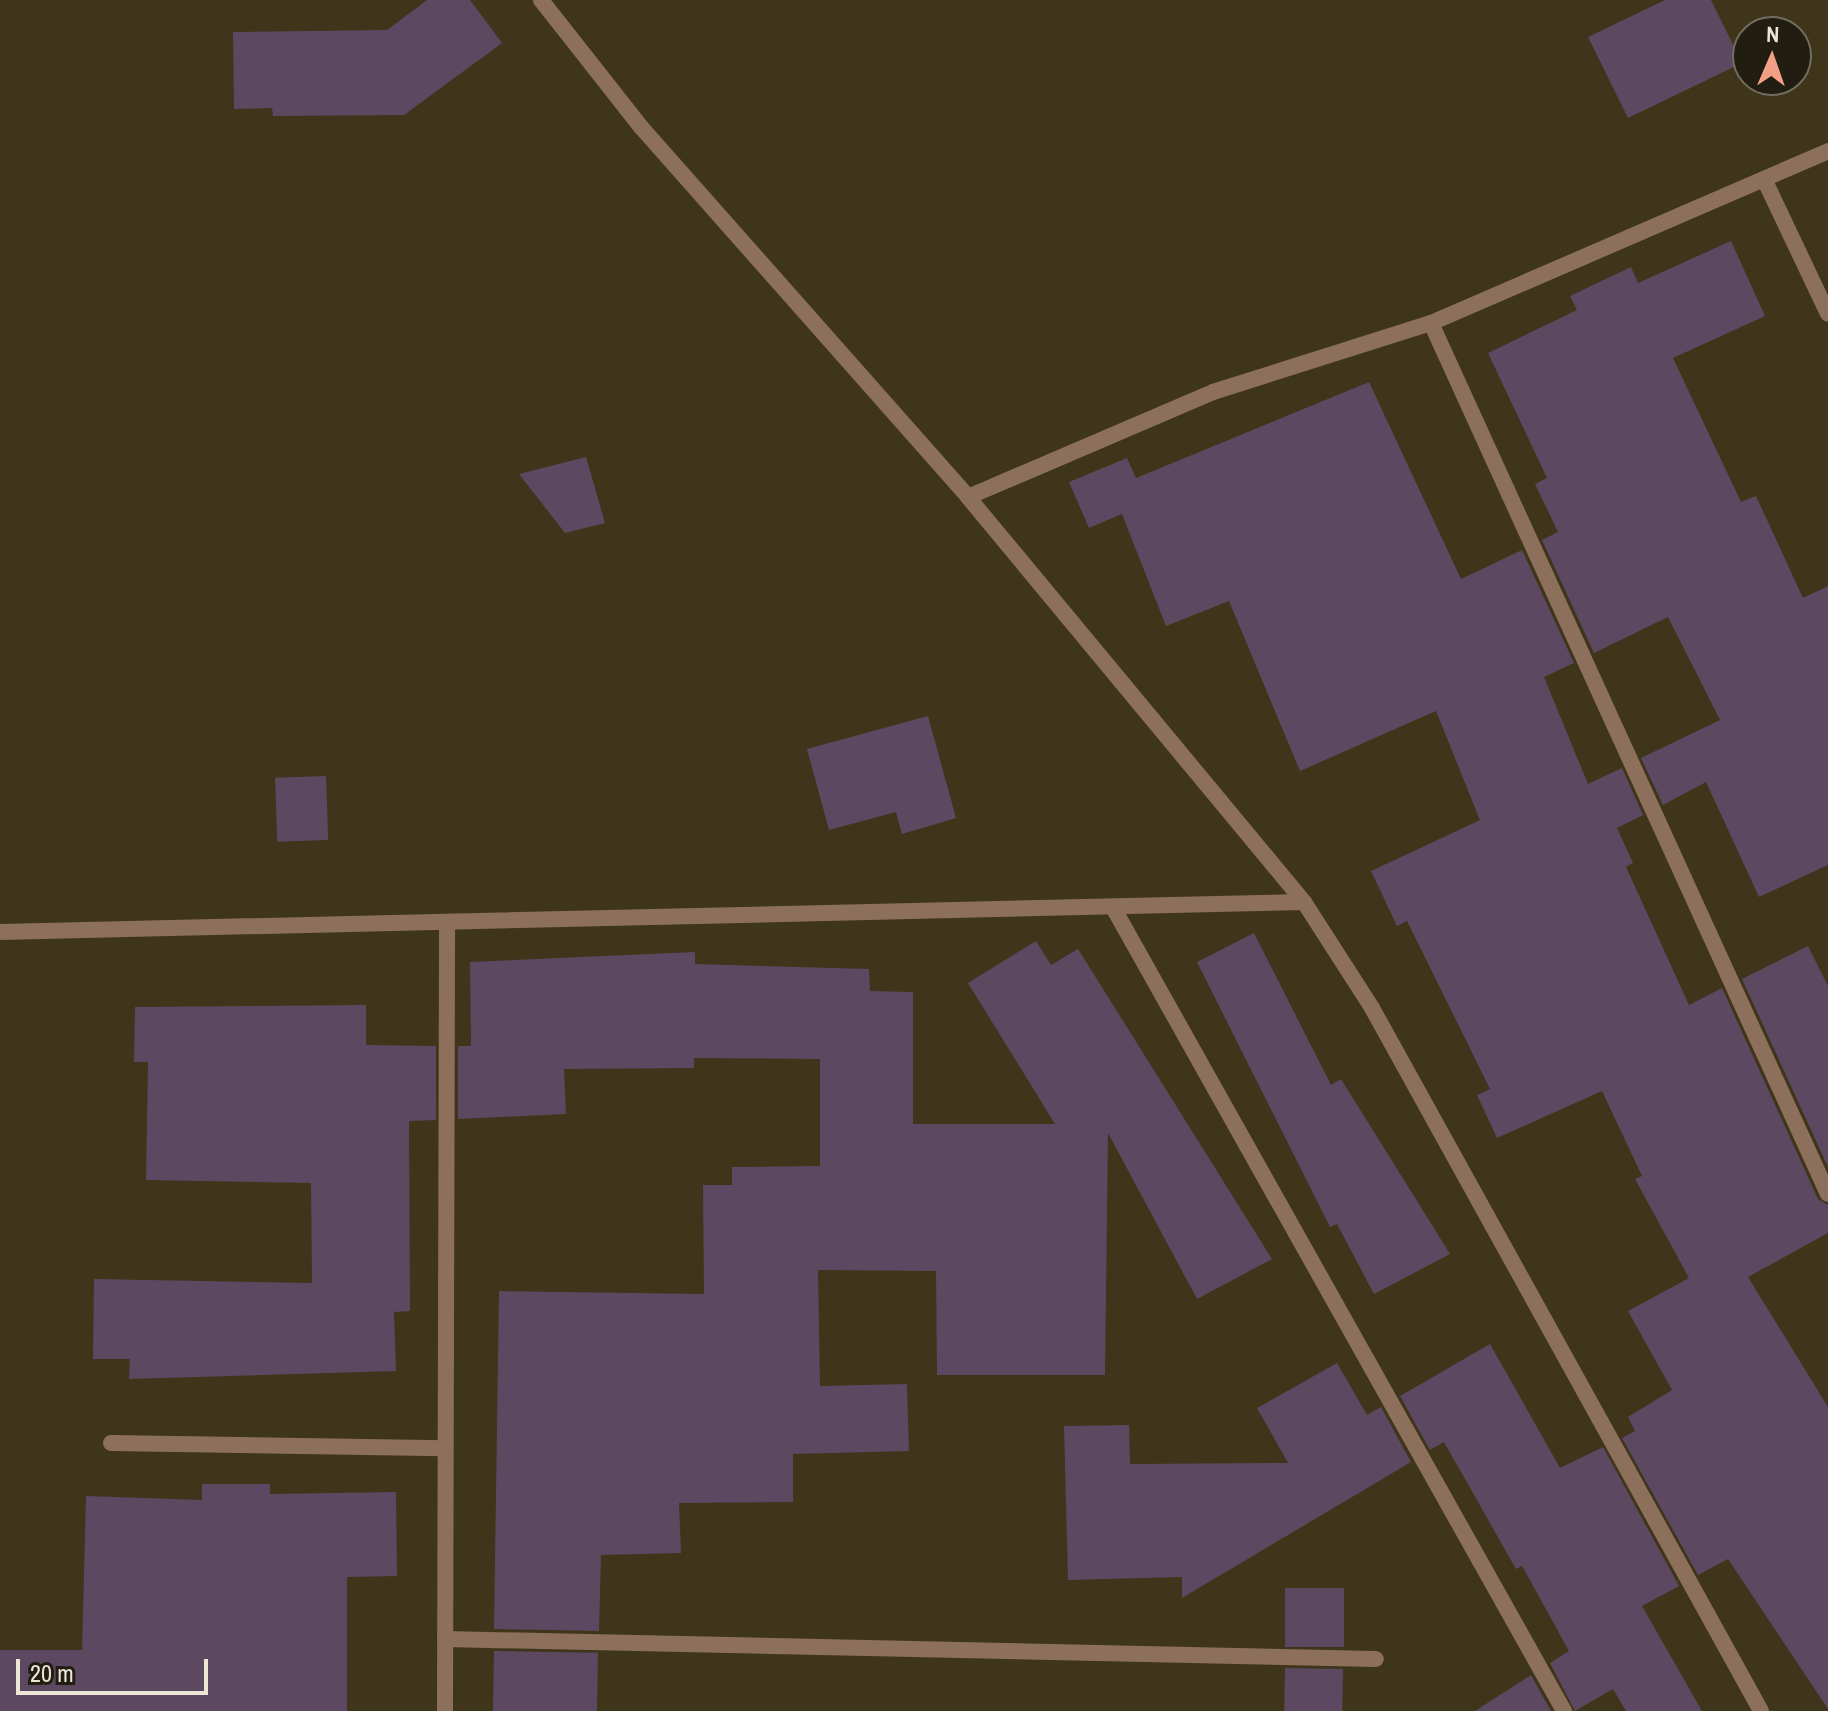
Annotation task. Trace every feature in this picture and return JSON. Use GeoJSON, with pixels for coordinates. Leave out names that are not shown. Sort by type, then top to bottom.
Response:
{"type":"FeatureCollection","features":[{"type":"Feature","properties":{"kind":"street"},"geometry":{"type":"LineString","coordinates":[[541,0],[641,127],[968,497],[1304,902],[1372,1008],[1761,1711]]}},
{"type":"Feature","properties":{"kind":"street"},"geometry":{"type":"LineString","coordinates":[[968,497],[1213,392],[1431,323],[1828,151]]}},
{"type":"Feature","properties":{"kind":"street"},"geometry":{"type":"LineString","coordinates":[[1764,179],[1828,314]]}},
{"type":"Feature","properties":{"kind":"street"},"geometry":{"type":"LineString","coordinates":[[1431,323],[1828,1194]]}},
{"type":"Feature","properties":{"kind":"street"},"geometry":{"type":"LineString","coordinates":[[0,932],[1114,909],[1304,902]]}},
{"type":"Feature","properties":{"kind":"street"},"geometry":{"type":"LineString","coordinates":[[1114,909],[1564,1711]]}},
{"type":"Feature","properties":{"kind":"street"},"geometry":{"type":"LineString","coordinates":[[445,1711],[447,923]]}},
{"type":"Feature","properties":{"kind":"street"},"geometry":{"type":"LineString","coordinates":[[111,1443],[445,1448]]}},
{"type":"Feature","properties":{"kind":"street"},"geometry":{"type":"LineString","coordinates":[[445,1639],[1376,1659]]}},
{"type":"Feature","properties":{"kind":"building"},"geometry":{"type":"Polygon","coordinates":[[[427,0],[470,0],[502,43],[404,115],[273,116],[272,108],[234,109],[233,32],[387,30],[427,0]]]}},
{"type":"Feature","properties":{"kind":"building"},"geometry":{"type":"Polygon","coordinates":[[[1665,0],[1711,0],[1732,43],[1732,68],[1628,118],[1588,37],[1665,0]]]}},
{"type":"Feature","properties":{"kind":"building"},"geometry":{"type":"Polygon","coordinates":[[[1731,241],[1765,316],[1673,358],[1741,502],[1756,496],[1803,598],[1828,586],[1828,865],[1759,897],[1706,782],[1663,805],[1641,758],[1720,720],[1668,617],[1594,653],[1542,540],[1558,532],[1535,484],[1547,478],[1488,353],[1577,310],[1570,296],[1631,267],[1638,283],[1731,241]]]}},
{"type":"Feature","properties":{"kind":"building"},"geometry":{"type":"Polygon","coordinates":[[[1369,382],[1461,579],[1522,550],[1574,663],[1544,677],[1588,784],[1622,768],[1643,815],[1617,828],[1633,863],[1626,867],[1689,1005],[1722,988],[1818,1199],[1828,1205],[1828,1233],[1748,1277],[1828,1407],[1828,1709],[1728,1559],[1698,1575],[1622,1438],[1635,1431],[1628,1417],[1672,1390],[1628,1311],[1689,1278],[1635,1179],[1642,1176],[1602,1091],[1497,1138],[1477,1095],[1490,1089],[1407,921],[1397,926],[1371,871],[1480,820],[1436,711],[1300,771],[1229,601],[1166,626],[1122,514],[1089,528],[1069,482],[1127,458],[1136,478],[1369,382]]]}},
{"type":"Feature","properties":{"kind":"building"},"geometry":{"type":"Polygon","coordinates":[[[586,457],[605,523],[565,533],[519,474],[586,457]]]}},
{"type":"Feature","properties":{"kind":"building"},"geometry":{"type":"Polygon","coordinates":[[[928,716],[956,818],[902,834],[896,812],[829,830],[807,749],[928,716]]]}},
{"type":"Feature","properties":{"kind":"building"},"geometry":{"type":"Polygon","coordinates":[[[326,776],[328,840],[277,842],[275,778],[326,776]]]}},
{"type":"Feature","properties":{"kind":"building"},"geometry":{"type":"Polygon","coordinates":[[[1254,933],[1331,1085],[1341,1079],[1450,1254],[1374,1294],[1337,1224],[1330,1227],[1197,962],[1254,933]]]}},
{"type":"Feature","properties":{"kind":"building"},"geometry":{"type":"Polygon","coordinates":[[[1036,941],[1051,965],[1078,949],[1272,1259],[1197,1299],[1108,1133],[1105,1375],[937,1375],[936,1271],[818,1270],[820,1386],[907,1384],[909,1451],[793,1454],[793,1502],[679,1503],[681,1553],[601,1555],[599,1631],[494,1629],[499,1291],[704,1294],[703,1185],[732,1185],[732,1167],[820,1166],[820,1059],[694,1058],[694,1068],[564,1069],[566,1114],[458,1119],[458,1046],[471,1046],[470,962],[695,952],[695,964],[869,969],[870,991],[913,992],[913,1124],[1055,1124],[968,983],[1036,941]]]}},
{"type":"Feature","properties":{"kind":"building"},"geometry":{"type":"Polygon","coordinates":[[[1808,946],[1828,986],[1828,1167],[1742,979],[1808,946]]]}},
{"type":"Feature","properties":{"kind":"building"},"geometry":{"type":"Polygon","coordinates":[[[366,1005],[366,1045],[436,1046],[436,1120],[409,1121],[410,1311],[394,1312],[396,1371],[129,1379],[130,1359],[93,1359],[94,1279],[312,1283],[311,1183],[146,1180],[148,1062],[134,1062],[135,1007],[366,1005]]]}},
{"type":"Feature","properties":{"kind":"building"},"geometry":{"type":"Polygon","coordinates":[[[1490,1344],[1560,1468],[1603,1447],[1679,1586],[1642,1606],[1702,1711],[1626,1711],[1613,1689],[1575,1711],[1550,1663],[1569,1651],[1522,1566],[1516,1569],[1444,1442],[1430,1450],[1400,1396],[1490,1344]]]}},
{"type":"Feature","properties":{"kind":"building"},"geometry":{"type":"Polygon","coordinates":[[[1337,1363],[1367,1415],[1381,1407],[1411,1462],[1182,1598],[1182,1577],[1068,1580],[1064,1426],[1129,1425],[1130,1464],[1288,1463],[1257,1408],[1337,1363]]]}},
{"type":"Feature","properties":{"kind":"building"},"geometry":{"type":"Polygon","coordinates":[[[202,1484],[270,1484],[270,1494],[396,1492],[397,1576],[347,1577],[347,1711],[0,1711],[0,1650],[82,1650],[86,1496],[202,1500],[202,1484]]]}},
{"type":"Feature","properties":{"kind":"building"},"geometry":{"type":"Polygon","coordinates":[[[1285,1588],[1344,1588],[1344,1647],[1285,1647],[1285,1588]]]}},
{"type":"Feature","properties":{"kind":"building"},"geometry":{"type":"Polygon","coordinates":[[[494,1651],[598,1653],[597,1711],[493,1711],[494,1651]]]}},
{"type":"Feature","properties":{"kind":"building"},"geometry":{"type":"Polygon","coordinates":[[[1285,1668],[1343,1669],[1342,1711],[1284,1711],[1285,1668]]]}},
{"type":"Feature","properties":{"kind":"building"},"geometry":{"type":"Polygon","coordinates":[[[1531,1675],[1551,1711],[1475,1711],[1531,1675]]]}}]}
